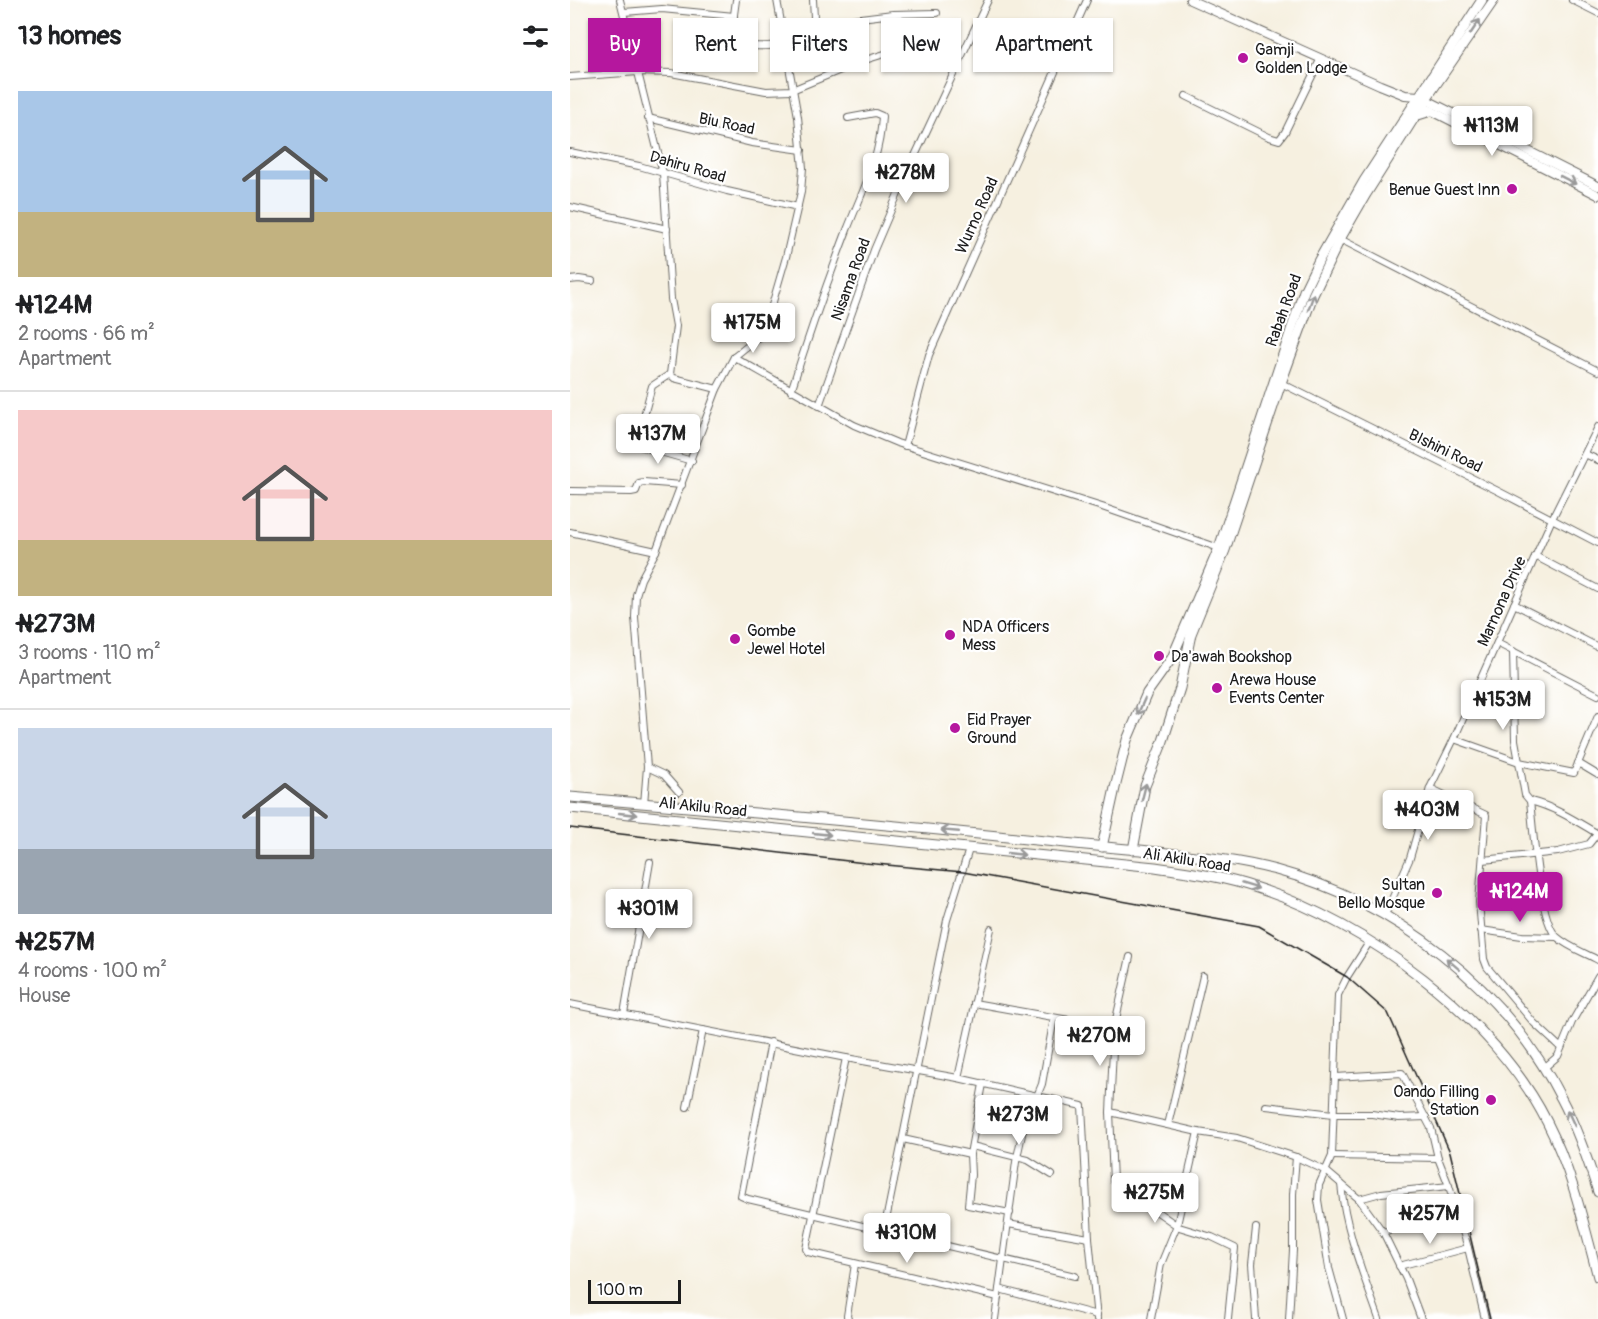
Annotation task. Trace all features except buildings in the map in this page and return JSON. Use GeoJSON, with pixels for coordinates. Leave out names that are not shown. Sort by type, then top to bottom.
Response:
{"type":"FeatureCollection","features":[{"type":"Feature","properties":{"kind":"main road","name":"Rabah Road"},"geometry":{"type":"LineString","coordinates":[[1102,847],[1127,740],[1147,693],[1172,658],[1218,548],[1308,282],[1344,214],[1426,102],[1482,0]]}},
{"type":"Feature","properties":{"kind":"main road","name":"Rabah Road"},"geometry":{"type":"LineString","coordinates":[[1133,850],[1145,786],[1163,741],[1180,688],[1191,633],[1225,550],[1313,295],[1340,239],[1366,194],[1494,0]]}},
{"type":"Feature","properties":{"kind":"main road","name":"Ali Akilu Road"},"geometry":{"type":"LineString","coordinates":[[570,797],[1223,859],[1277,870],[1330,890],[1384,915],[1438,950],[1474,983],[1510,1022],[1544,1068],[1561,1096],[1575,1127],[1598,1192]]}},
{"type":"Feature","properties":{"kind":"main road","name":"Ali Akilu Road"},"geometry":{"type":"LineString","coordinates":[[570,808],[1155,867],[1229,880],[1291,900],[1360,934],[1434,988],[1468,1018],[1526,1086],[1546,1120],[1564,1158],[1577,1195],[1598,1277]]}},
{"type":"Feature","properties":{"kind":"street"},"geometry":{"type":"LineString","coordinates":[[620,0],[625,18]]}},
{"type":"Feature","properties":{"kind":"street"},"geometry":{"type":"LineString","coordinates":[[624,12],[662,9],[734,16],[736,0]]}},
{"type":"Feature","properties":{"kind":"street"},"geometry":{"type":"LineString","coordinates":[[777,0],[780,18]]}},
{"type":"Feature","properties":{"kind":"street"},"geometry":{"type":"LineString","coordinates":[[812,18],[813,0]]}},
{"type":"Feature","properties":{"kind":"street","name":"Nisama Road"},"geometry":{"type":"LineString","coordinates":[[819,406],[874,250],[906,175],[988,0]]}},
{"type":"Feature","properties":{"kind":"street","name":"Wurno Road"},"geometry":{"type":"LineString","coordinates":[[905,446],[929,355],[1087,0]]}},
{"type":"Feature","properties":{"kind":"street"},"geometry":{"type":"LineString","coordinates":[[1190,0],[1320,60],[1426,102],[1598,186]]}},
{"type":"Feature","properties":{"kind":"street"},"geometry":{"type":"LineString","coordinates":[[1572,0],[1598,13]]}},
{"type":"Feature","properties":{"kind":"street"},"geometry":{"type":"LineString","coordinates":[[861,18],[893,14],[937,13]]}},
{"type":"Feature","properties":{"kind":"street"},"geometry":{"type":"LineString","coordinates":[[570,76],[638,72],[671,73],[766,91],[792,90],[881,55]]}},
{"type":"Feature","properties":{"kind":"street"},"geometry":{"type":"LineString","coordinates":[[1186,96],[1279,140],[1284,136],[1320,60]]}},
{"type":"Feature","properties":{"kind":"street"},"geometry":{"type":"LineString","coordinates":[[638,72],[663,173],[671,298],[676,326],[670,374],[652,386],[636,446],[692,461]]}},
{"type":"Feature","properties":{"kind":"street"},"geometry":{"type":"LineString","coordinates":[[644,804],[647,767],[635,617],[636,595],[692,461],[717,389],[734,357],[761,335],[768,319],[798,207],[802,176],[802,150],[789,72]]}},
{"type":"Feature","properties":{"kind":"street"},"geometry":{"type":"LineString","coordinates":[[1426,102],[1598,195]]}},
{"type":"Feature","properties":{"kind":"street"},"geometry":{"type":"LineString","coordinates":[[791,391],[826,287],[876,160],[882,116],[880,114],[848,118]]}},
{"type":"Feature","properties":{"kind":"street","name":"Biu Road"},"geometry":{"type":"LineString","coordinates":[[648,118],[752,143],[802,150]]}},
{"type":"Feature","properties":{"kind":"street","name":"Dahiru Road"},"geometry":{"type":"LineString","coordinates":[[570,152],[639,166],[727,191],[798,207]]}},
{"type":"Feature","properties":{"kind":"street"},"geometry":{"type":"LineString","coordinates":[[570,207],[667,229]]}},
{"type":"Feature","properties":{"kind":"street"},"geometry":{"type":"LineString","coordinates":[[1340,239],[1598,371]]}},
{"type":"Feature","properties":{"kind":"street"},"geometry":{"type":"LineString","coordinates":[[570,280],[592,281]]}},
{"type":"Feature","properties":{"kind":"street"},"geometry":{"type":"LineString","coordinates":[[734,357],[854,425],[905,446],[1102,507],[1218,548]]}},
{"type":"Feature","properties":{"kind":"street"},"geometry":{"type":"LineString","coordinates":[[670,374],[674,378],[717,389]]}},
{"type":"Feature","properties":{"kind":"street","name":"BIshini Road"},"geometry":{"type":"LineString","coordinates":[[1281,383],[1598,543]]}},
{"type":"Feature","properties":{"kind":"street","name":"Marnona Drive"},"geometry":{"type":"LineString","coordinates":[[1384,915],[1410,858],[1430,788],[1552,519],[1598,427]]}},
{"type":"Feature","properties":{"kind":"street"},"geometry":{"type":"LineString","coordinates":[[1585,454],[1598,460]]}},
{"type":"Feature","properties":{"kind":"street"},"geometry":{"type":"LineString","coordinates":[[570,491],[630,492],[636,491],[639,483],[644,482],[682,485]]}},
{"type":"Feature","properties":{"kind":"street"},"geometry":{"type":"LineString","coordinates":[[570,532],[656,551]]}},
{"type":"Feature","properties":{"kind":"street"},"geometry":{"type":"LineString","coordinates":[[1535,556],[1598,590]]}},
{"type":"Feature","properties":{"kind":"street"},"geometry":{"type":"LineString","coordinates":[[1514,604],[1598,647]]}},
{"type":"Feature","properties":{"kind":"street"},"geometry":{"type":"LineString","coordinates":[[1497,644],[1598,696]]}},
{"type":"Feature","properties":{"kind":"street"},"geometry":{"type":"LineString","coordinates":[[1513,651],[1515,730],[1519,762],[1525,795],[1530,801],[1535,855],[1542,894],[1556,937]]}},
{"type":"Feature","properties":{"kind":"street"},"geometry":{"type":"LineString","coordinates":[[1454,739],[1519,762],[1574,773],[1598,716]]}},
{"type":"Feature","properties":{"kind":"street"},"geometry":{"type":"LineString","coordinates":[[1578,763],[1598,774]]}},
{"type":"Feature","properties":{"kind":"street"},"geometry":{"type":"LineString","coordinates":[[647,767],[664,775],[679,792]]}},
{"type":"Feature","properties":{"kind":"street"},"geometry":{"type":"LineString","coordinates":[[1430,788],[1486,815],[1479,902],[1484,959],[1487,967],[1534,1023],[1562,1048]]}},
{"type":"Feature","properties":{"kind":"street"},"geometry":{"type":"LineString","coordinates":[[1483,860],[1558,852],[1589,844],[1598,834],[1559,812],[1530,801]]}},
{"type":"Feature","properties":{"kind":"street"},"geometry":{"type":"LineString","coordinates":[[884,1230],[947,920],[969,849]]}},
{"type":"Feature","properties":{"kind":"street"},"geometry":{"type":"LineString","coordinates":[[624,1014],[650,862]]}},
{"type":"Feature","properties":{"kind":"street"},"geometry":{"type":"LineString","coordinates":[[1542,894],[1556,888]]}},
{"type":"Feature","properties":{"kind":"street"},"geometry":{"type":"LineString","coordinates":[[958,1078],[991,929]]}},
{"type":"Feature","properties":{"kind":"street"},"geometry":{"type":"LineString","coordinates":[[1481,930],[1522,936],[1556,937],[1598,960]]}},
{"type":"Feature","properties":{"kind":"street"},"geometry":{"type":"LineString","coordinates":[[1343,1319],[1329,1268],[1318,1200],[1319,1185],[1332,1156],[1338,995],[1370,941]]}},
{"type":"Feature","properties":{"kind":"street"},"geometry":{"type":"LineString","coordinates":[[1130,957],[1114,1028],[1110,1112],[1113,1181],[1177,1225],[1233,1246],[1235,1250],[1228,1319]]}},
{"type":"Feature","properties":{"kind":"street"},"geometry":{"type":"LineString","coordinates":[[1168,1125],[1203,976]]}},
{"type":"Feature","properties":{"kind":"street"},"geometry":{"type":"LineString","coordinates":[[1544,1068],[1552,1062],[1562,1048],[1572,1022],[1598,976]]}},
{"type":"Feature","properties":{"kind":"street"},"geometry":{"type":"LineString","coordinates":[[974,1003],[1114,1028]]}},
{"type":"Feature","properties":{"kind":"street"},"geometry":{"type":"LineString","coordinates":[[570,1004],[958,1078],[1082,1106],[1089,1238],[1097,1317],[999,1289]]}},
{"type":"Feature","properties":{"kind":"street"},"geometry":{"type":"LineString","coordinates":[[995,1319],[1017,1158],[1023,1130],[1042,1084],[1054,1018]]}},
{"type":"Feature","properties":{"kind":"street"},"geometry":{"type":"LineString","coordinates":[[687,1107],[703,1030]]}},
{"type":"Feature","properties":{"kind":"street"},"geometry":{"type":"LineString","coordinates":[[771,1042],[741,1196],[1004,1261],[1075,1276]]}},
{"type":"Feature","properties":{"kind":"street"},"geometry":{"type":"LineString","coordinates":[[846,1058],[806,1249],[808,1252],[855,1264],[998,1297]]}},
{"type":"Feature","properties":{"kind":"street"},"geometry":{"type":"LineString","coordinates":[[1336,1077],[1402,1073],[1426,1117],[1468,1248],[1485,1319]]}},
{"type":"Feature","properties":{"kind":"street"},"geometry":{"type":"LineString","coordinates":[[983,1084],[970,1154],[971,1175],[968,1205],[1010,1213]]}},
{"type":"Feature","properties":{"kind":"street"},"geometry":{"type":"LineString","coordinates":[[1266,1106],[1333,1114],[1372,1114],[1399,1118],[1426,1117]]}},
{"type":"Feature","properties":{"kind":"street"},"geometry":{"type":"LineString","coordinates":[[1110,1112],[1198,1132],[1237,1138],[1296,1157],[1326,1170],[1359,1199],[1383,1232],[1400,1266],[1421,1319]]}},
{"type":"Feature","properties":{"kind":"street"},"geometry":{"type":"LineString","coordinates":[[1151,1319],[1161,1264],[1177,1225],[1198,1132]]}},
{"type":"Feature","properties":{"kind":"street"},"geometry":{"type":"LineString","coordinates":[[903,1139],[970,1154]]}},
{"type":"Feature","properties":{"kind":"street"},"geometry":{"type":"LineString","coordinates":[[972,1146],[1028,1160],[1052,1175]]}},
{"type":"Feature","properties":{"kind":"street"},"geometry":{"type":"LineString","coordinates":[[1332,1156],[1438,1158]]}},
{"type":"Feature","properties":{"kind":"street"},"geometry":{"type":"LineString","coordinates":[[1289,1319],[1296,1157]]}},
{"type":"Feature","properties":{"kind":"street"},"geometry":{"type":"LineString","coordinates":[[1341,1184],[1342,1198],[1356,1255],[1378,1319]]}},
{"type":"Feature","properties":{"kind":"street"},"geometry":{"type":"LineString","coordinates":[[1359,1199],[1382,1193],[1449,1186]]}},
{"type":"Feature","properties":{"kind":"street"},"geometry":{"type":"LineString","coordinates":[[1383,1232],[1456,1209]]}},
{"type":"Feature","properties":{"kind":"street"},"geometry":{"type":"LineString","coordinates":[[1008,1224],[1089,1238]]}},
{"type":"Feature","properties":{"kind":"street"},"geometry":{"type":"LineString","coordinates":[[1256,1228],[1252,1264],[1256,1319]]}},
{"type":"Feature","properties":{"kind":"street"},"geometry":{"type":"LineString","coordinates":[[1400,1266],[1468,1248]]}},
{"type":"Feature","properties":{"kind":"street"},"geometry":{"type":"LineString","coordinates":[[848,1319],[855,1264]]}},
{"type":"Feature","properties":{"kind":"railway"},"geometry":{"type":"LineString","coordinates":[[570,828],[865,863],[963,872],[1259,926],[1347,977],[1388,1013],[1450,1152],[1490,1319]]}},
{"type":"Feature","properties":{"kind":"place","name":"Gamji Golden Lodge"},"geometry":{"type":"Point","coordinates":[1243,58]}},
{"type":"Feature","properties":{"kind":"place","name":"Benue Guest Inn"},"geometry":{"type":"Point","coordinates":[1512,189]}},
{"type":"Feature","properties":{"kind":"place","name":"NDA Officers Mess"},"geometry":{"type":"Point","coordinates":[950,635]}},
{"type":"Feature","properties":{"kind":"place","name":"Gombe Jewel Hotel"},"geometry":{"type":"Point","coordinates":[735,639]}},
{"type":"Feature","properties":{"kind":"place","name":"Da'awah Bookshop"},"geometry":{"type":"Point","coordinates":[1159,656]}},
{"type":"Feature","properties":{"kind":"place","name":"Arewa House Events Center"},"geometry":{"type":"Point","coordinates":[1217,688]}},
{"type":"Feature","properties":{"kind":"place","name":"Eid Prayer Ground"},"geometry":{"type":"Point","coordinates":[955,728]}},
{"type":"Feature","properties":{"kind":"place","name":"Sultan Bello Mosque"},"geometry":{"type":"Point","coordinates":[1437,893]}},
{"type":"Feature","properties":{"kind":"place","name":"Oando Filling Station"},"geometry":{"type":"Point","coordinates":[1491,1100]}}]}
